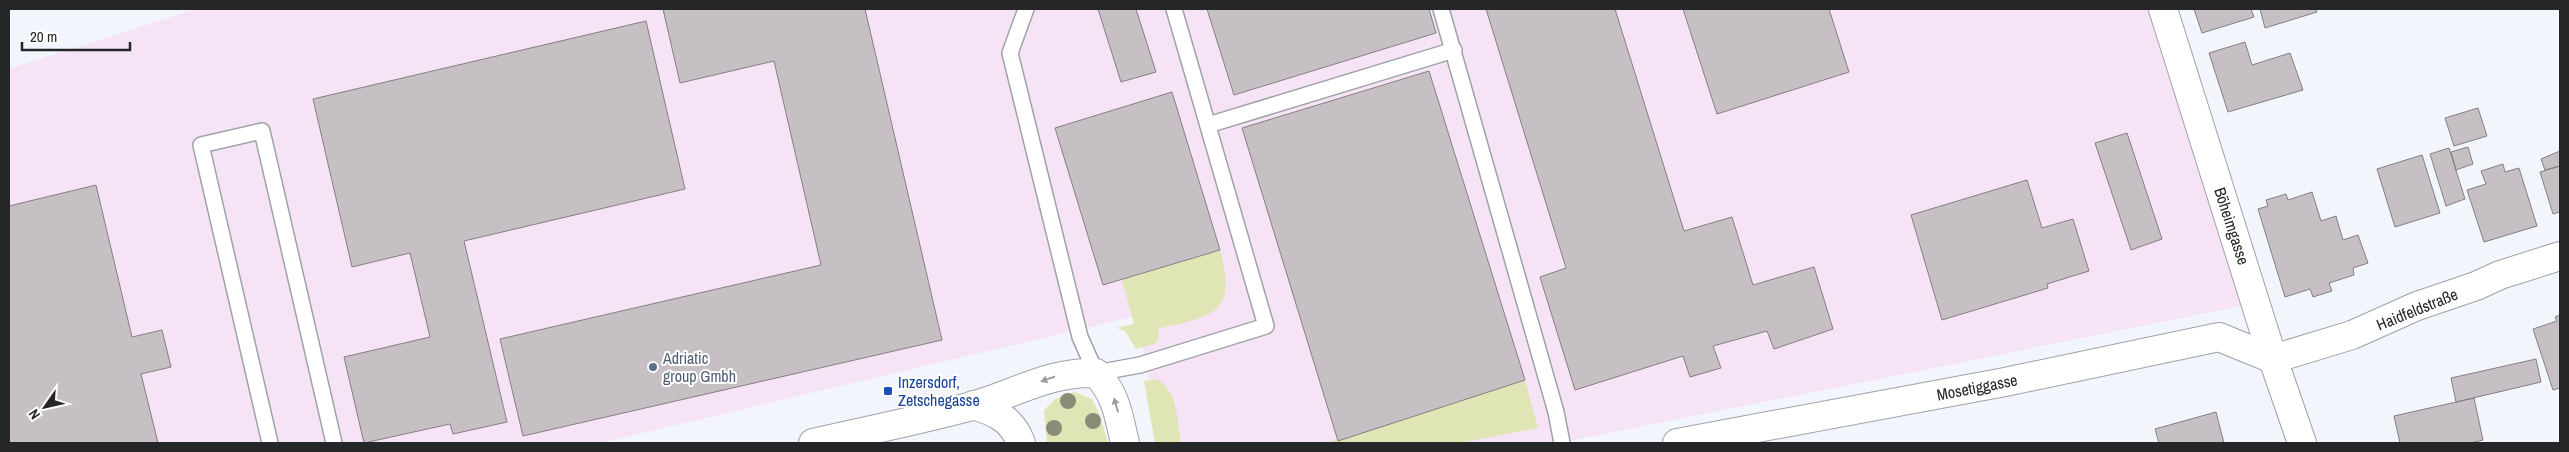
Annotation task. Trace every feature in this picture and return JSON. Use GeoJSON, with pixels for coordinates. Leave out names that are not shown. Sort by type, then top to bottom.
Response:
{"type":"FeatureCollection","features":[{"type":"Feature","properties":{"kind":"street","name":"Böheimgasse"},"geometry":{"type":"LineString","coordinates":[[2162,9],[2273,360],[2302,443]]}},
{"type":"Feature","properties":{"kind":"street","name":"Haidfeldstraße"},"geometry":{"type":"LineString","coordinates":[[2273,360],[2352,335],[2418,306],[2476,286],[2500,275],[2560,256]]}},
{"type":"Feature","properties":{"kind":"street","name":"Mosetiggasse"},"geometry":{"type":"LineString","coordinates":[[1677,443],[2005,382],[2219,337],[2273,360]]}},
{"type":"Feature","properties":{"kind":"street"},"geometry":{"type":"LineString","coordinates":[[813,443],[973,406],[1054,377],[1076,372],[1096,373],[1113,394],[1125,443]]}},
{"type":"Feature","properties":{"kind":"street"},"geometry":{"type":"LineString","coordinates":[[973,406],[992,411],[1010,422],[1021,443]]}},
{"type":"Feature","properties":{"kind":"lane"},"geometry":{"type":"LineString","coordinates":[[1026,9],[1010,53],[1080,337],[1096,373],[1140,365],[1266,326],[1174,9]]}},
{"type":"Feature","properties":{"kind":"lane"},"geometry":{"type":"LineString","coordinates":[[1441,9],[1556,412],[1562,443]]}},
{"type":"Feature","properties":{"kind":"lane"},"geometry":{"type":"LineString","coordinates":[[1208,125],[1454,50]]}},
{"type":"Feature","properties":{"kind":"lane"},"geometry":{"type":"LineString","coordinates":[[270,443],[201,145],[262,131],[334,443]]}},
{"type":"Feature","properties":{"kind":"shaded area"},"geometry":{"type":"Polygon","coordinates":[[[196,9],[2163,9],[2257,303],[1558,443],[1162,443],[1136,316],[600,443],[9,443],[9,69],[196,9]]]}},
{"type":"Feature","properties":{"kind":"green space"},"geometry":{"type":"Polygon","coordinates":[[[1220,250],[1225,271],[1226,288],[1223,300],[1216,309],[1207,315],[1193,320],[1158,329],[1159,336],[1155,344],[1136,349],[1125,331],[1117,328],[1134,324],[1122,280],[1220,250]]]}},
{"type":"Feature","properties":{"kind":"green space"},"geometry":{"type":"Polygon","coordinates":[[[1156,379],[1169,390],[1173,398],[1181,443],[1155,443],[1144,381],[1156,379]]]}},
{"type":"Feature","properties":{"kind":"green space"},"geometry":{"type":"Polygon","coordinates":[[[1525,380],[1538,428],[1459,443],[1325,443],[1525,380]]]}},
{"type":"Feature","properties":{"kind":"green space"},"geometry":{"type":"Polygon","coordinates":[[[1075,392],[1092,399],[1099,413],[1108,443],[1047,443],[1044,411],[1057,398],[1075,392]]]}},
{"type":"Feature","properties":{"kind":"building"},"geometry":{"type":"Polygon","coordinates":[[[663,9],[865,9],[942,340],[523,436],[500,339],[821,265],[774,61],[680,83],[663,9]]]}},
{"type":"Feature","properties":{"kind":"building"},"geometry":{"type":"Polygon","coordinates":[[[1098,9],[1136,9],[1156,72],[1121,82],[1098,9]]]}},
{"type":"Feature","properties":{"kind":"building"},"geometry":{"type":"Polygon","coordinates":[[[1207,9],[1429,9],[1436,33],[1234,95],[1207,9]]]}},
{"type":"Feature","properties":{"kind":"building"},"geometry":{"type":"Polygon","coordinates":[[[1486,9],[1615,9],[1684,231],[1732,217],[1753,285],[1814,267],[1833,329],[1774,349],[1767,331],[1713,346],[1721,368],[1690,377],[1683,356],[1575,390],[1540,277],[1566,268],[1486,9]]]}},
{"type":"Feature","properties":{"kind":"building"},"geometry":{"type":"Polygon","coordinates":[[[1683,9],[1829,9],[1849,72],[1717,114],[1683,9]]]}},
{"type":"Feature","properties":{"kind":"building"},"geometry":{"type":"Polygon","coordinates":[[[2194,9],[2251,9],[2254,17],[2202,33],[2194,9]]]}},
{"type":"Feature","properties":{"kind":"building"},"geometry":{"type":"Polygon","coordinates":[[[2260,9],[2316,9],[2317,12],[2265,28],[2260,9]]]}},
{"type":"Feature","properties":{"kind":"building"},"geometry":{"type":"Polygon","coordinates":[[[646,21],[685,189],[464,241],[507,422],[453,434],[450,424],[364,443],[344,357],[430,337],[410,253],[352,267],[313,99],[646,21]]]}},
{"type":"Feature","properties":{"kind":"building"},"geometry":{"type":"Polygon","coordinates":[[[2245,42],[2252,65],[2290,53],[2303,90],[2228,112],[2209,53],[2245,42]]]}},
{"type":"Feature","properties":{"kind":"building"},"geometry":{"type":"Polygon","coordinates":[[[1429,71],[1525,380],[1338,441],[1242,128],[1429,71]]]}},
{"type":"Feature","properties":{"kind":"building"},"geometry":{"type":"Polygon","coordinates":[[[1172,92],[1220,250],[1103,285],[1055,128],[1172,92]]]}},
{"type":"Feature","properties":{"kind":"building"},"geometry":{"type":"Polygon","coordinates":[[[2478,108],[2487,136],[2454,146],[2445,118],[2478,108]]]}},
{"type":"Feature","properties":{"kind":"building"},"geometry":{"type":"Polygon","coordinates":[[[2127,133],[2162,239],[2131,250],[2095,143],[2127,133]]]}},
{"type":"Feature","properties":{"kind":"building"},"geometry":{"type":"Polygon","coordinates":[[[2468,147],[2473,164],[2456,170],[2451,152],[2468,147]]]}},
{"type":"Feature","properties":{"kind":"building"},"geometry":{"type":"Polygon","coordinates":[[[2449,148],[2465,199],[2446,206],[2430,154],[2449,148]]]}},
{"type":"Feature","properties":{"kind":"building"},"geometry":{"type":"Polygon","coordinates":[[[2560,151],[2560,166],[2545,170],[2541,159],[2560,151]]]}},
{"type":"Feature","properties":{"kind":"building"},"geometry":{"type":"Polygon","coordinates":[[[2422,155],[2440,213],[2395,227],[2377,169],[2422,155]]]}},
{"type":"Feature","properties":{"kind":"building"},"geometry":{"type":"Polygon","coordinates":[[[2503,164],[2505,172],[2519,168],[2537,226],[2484,242],[2467,190],[2486,184],[2481,171],[2503,164]]]}},
{"type":"Feature","properties":{"kind":"building"},"geometry":{"type":"Polygon","coordinates":[[[2560,166],[2560,212],[2553,214],[2540,172],[2560,166]]]}},
{"type":"Feature","properties":{"kind":"building"},"geometry":{"type":"Polygon","coordinates":[[[2027,180],[2042,228],[2073,219],[2089,271],[2047,284],[2048,288],[1942,320],[1911,215],[2027,180]]]}},
{"type":"Feature","properties":{"kind":"building"},"geometry":{"type":"Polygon","coordinates":[[[96,185],[132,337],[162,330],[171,367],[141,374],[158,443],[9,443],[9,206],[96,185]]]}},
{"type":"Feature","properties":{"kind":"building"},"geometry":{"type":"Polygon","coordinates":[[[2312,192],[2321,221],[2336,216],[2343,240],[2358,235],[2368,263],[2353,268],[2354,275],[2329,283],[2332,291],[2313,297],[2310,289],[2285,297],[2258,209],[2268,206],[2266,200],[2286,194],[2288,200],[2312,192]]]}},
{"type":"Feature","properties":{"kind":"building"},"geometry":{"type":"Polygon","coordinates":[[[2560,315],[2560,388],[2553,390],[2533,329],[2557,321],[2555,317],[2560,315]]]}},
{"type":"Feature","properties":{"kind":"building"},"geometry":{"type":"Polygon","coordinates":[[[2536,359],[2541,382],[2456,402],[2451,378],[2536,359]]]}},
{"type":"Feature","properties":{"kind":"building"},"geometry":{"type":"Polygon","coordinates":[[[2474,398],[2483,440],[2471,443],[2400,443],[2394,416],[2474,398]]]}},
{"type":"Feature","properties":{"kind":"building"},"geometry":{"type":"Polygon","coordinates":[[[2216,412],[2224,443],[2159,443],[2155,429],[2216,412]]]}},
{"type":"Feature","properties":{"kind":"place","name":"Adriatic group Gmbh"},"geometry":{"type":"Point","coordinates":[653,367]}},
{"type":"Feature","properties":{"kind":"place","name":"Inzersdorf, Zetschegasse"},"geometry":{"type":"Point","coordinates":[888,391]}}]}
